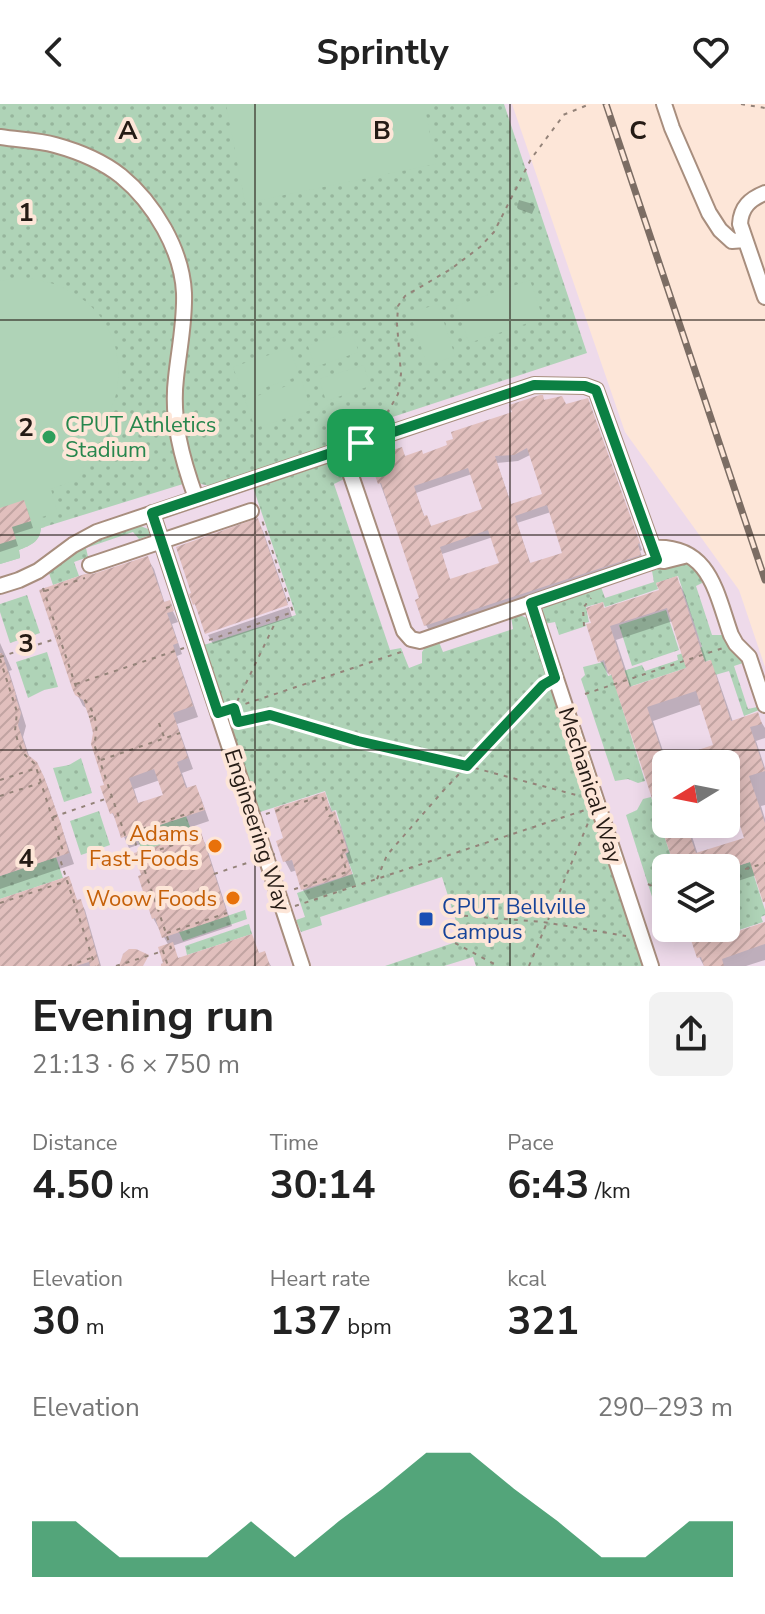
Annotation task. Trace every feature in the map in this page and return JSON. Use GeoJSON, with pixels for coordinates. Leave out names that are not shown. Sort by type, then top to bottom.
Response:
{"type":"FeatureCollection","features":[{"type":"Feature","properties":{"kind":"street"},"geometry":{"type":"LineString","coordinates":[[664,104],[709,213],[732,241],[745,240]]}},
{"type":"Feature","properties":{"kind":"street"},"geometry":{"type":"LineString","coordinates":[[0,151],[8,143],[7,138],[33,140],[54,144],[97,161],[121,176],[137,193],[169,239],[180,268],[184,292],[174,415],[196,498]]}},
{"type":"Feature","properties":{"kind":"street"},"geometry":{"type":"LineString","coordinates":[[765,193],[751,199],[741,213],[740,224],[765,297]]}},
{"type":"Feature","properties":{"kind":"street"},"geometry":{"type":"LineString","coordinates":[[0,586],[38,571],[97,532],[196,498],[534,385],[592,387],[599,395],[654,554],[664,561],[688,555],[701,564],[710,576],[736,644],[749,657],[765,705]]}},
{"type":"Feature","properties":{"kind":"street"},"geometry":{"type":"LineString","coordinates":[[342,449],[404,631],[411,639],[420,641],[531,603],[654,554]]}},
{"type":"Feature","properties":{"kind":"street","name":"Engineering Way"},"geometry":{"type":"LineString","coordinates":[[152,513],[218,713],[230,759],[298,940],[302,966]]}},
{"type":"Feature","properties":{"kind":"street"},"geometry":{"type":"LineString","coordinates":[[90,565],[160,541],[256,515]]}},
{"type":"Feature","properties":{"kind":"street","name":"Mechanical Way"},"geometry":{"type":"LineString","coordinates":[[531,603],[651,966]]}},
{"type":"Feature","properties":{"kind":"path"},"geometry":{"type":"LineString","coordinates":[[383,421],[398,394],[401,374],[398,306],[405,296],[451,269],[480,247],[494,232],[531,159],[563,115],[590,104]]}},
{"type":"Feature","properties":{"kind":"path"},"geometry":{"type":"LineString","coordinates":[[741,104],[765,108]]}},
{"type":"Feature","properties":{"kind":"path"},"geometry":{"type":"LineString","coordinates":[[75,684],[293,612],[256,515]]}},
{"type":"Feature","properties":{"kind":"path"},"geometry":{"type":"LineString","coordinates":[[43,588],[78,693],[97,715],[94,744],[125,835],[204,808]]}},
{"type":"Feature","properties":{"kind":"path"},"geometry":{"type":"LineString","coordinates":[[584,626],[583,608],[595,593]]}},
{"type":"Feature","properties":{"kind":"path"},"geometry":{"type":"LineString","coordinates":[[166,608],[193,599]]}},
{"type":"Feature","properties":{"kind":"path"},"geometry":{"type":"LineString","coordinates":[[278,617],[234,708],[238,722],[270,715],[358,741],[587,798]]}},
{"type":"Feature","properties":{"kind":"path"},"geometry":{"type":"LineString","coordinates":[[59,638],[0,658],[17,712],[15,731],[24,754],[37,768],[63,851],[58,853],[95,966]]}},
{"type":"Feature","properties":{"kind":"path"},"geometry":{"type":"LineString","coordinates":[[218,713],[401,652],[411,639]]}},
{"type":"Feature","properties":{"kind":"path"},"geometry":{"type":"LineString","coordinates":[[585,694],[736,644]]}},
{"type":"Feature","properties":{"kind":"path"},"geometry":{"type":"LineString","coordinates":[[377,880],[387,855],[543,685],[555,678]]}},
{"type":"Feature","properties":{"kind":"path"},"geometry":{"type":"LineString","coordinates":[[89,717],[97,715]]}},
{"type":"Feature","properties":{"kind":"path"},"geometry":{"type":"LineString","coordinates":[[159,723],[165,738]]}},
{"type":"Feature","properties":{"kind":"path"},"geometry":{"type":"LineString","coordinates":[[100,760],[180,733]]}},
{"type":"Feature","properties":{"kind":"path"},"geometry":{"type":"LineString","coordinates":[[0,780],[37,768]]}},
{"type":"Feature","properties":{"kind":"path"},"geometry":{"type":"LineString","coordinates":[[12,771],[14,776]]}},
{"type":"Feature","properties":{"kind":"path"},"geometry":{"type":"LineString","coordinates":[[0,796],[41,782]]}},
{"type":"Feature","properties":{"kind":"path"},"geometry":{"type":"LineString","coordinates":[[275,811],[322,796],[329,816],[333,815],[345,850],[340,851],[347,872],[291,891]]}},
{"type":"Feature","properties":{"kind":"path"},"geometry":{"type":"LineString","coordinates":[[53,817],[112,797]]}},
{"type":"Feature","properties":{"kind":"path"},"geometry":{"type":"LineString","coordinates":[[285,910],[591,808]]}},
{"type":"Feature","properties":{"kind":"path"},"geometry":{"type":"LineString","coordinates":[[529,966],[593,813]]}},
{"type":"Feature","properties":{"kind":"path"},"geometry":{"type":"LineString","coordinates":[[116,966],[172,948],[132,833]]}},
{"type":"Feature","properties":{"kind":"path"},"geometry":{"type":"LineString","coordinates":[[140,856],[202,835]]}},
{"type":"Feature","properties":{"kind":"path"},"geometry":{"type":"LineString","coordinates":[[214,874],[280,852]]}},
{"type":"Feature","properties":{"kind":"path"},"geometry":{"type":"LineString","coordinates":[[740,871],[765,863]]}},
{"type":"Feature","properties":{"kind":"path"},"geometry":{"type":"LineString","coordinates":[[0,903],[67,881]]}},
{"type":"Feature","properties":{"kind":"path"},"geometry":{"type":"LineString","coordinates":[[648,884],[652,886]]}},
{"type":"Feature","properties":{"kind":"path"},"geometry":{"type":"LineString","coordinates":[[166,934],[227,913]]}},
{"type":"Feature","properties":{"kind":"path"},"geometry":{"type":"LineString","coordinates":[[454,915],[547,924],[643,940]]}},
{"type":"Feature","properties":{"kind":"path"},"geometry":{"type":"LineString","coordinates":[[455,943],[498,966]]}},
{"type":"Feature","properties":{"kind":"path"},"geometry":{"type":"LineString","coordinates":[[163,951],[168,966]]}},
{"type":"Feature","properties":{"kind":"path"},"geometry":{"type":"LineString","coordinates":[[68,966],[92,958]]}},
{"type":"Feature","properties":{"kind":"shaded area"},"geometry":{"type":"Polygon","coordinates":[[[0,104],[512,104],[625,432],[739,590],[765,667],[765,966],[0,966],[0,104]]]}},
{"type":"Feature","properties":{"kind":"green space"},"geometry":{"type":"Polygon","coordinates":[[[0,104],[504,104],[587,353],[344,433],[346,441],[210,486],[196,480],[41,528],[34,542],[19,550],[20,558],[0,564],[0,104]]]}},
{"type":"Feature","properties":{"kind":"green space"},"geometry":{"type":"Polygon","coordinates":[[[226,104],[424,104],[436,164],[245,203],[226,104]]]}},
{"type":"Feature","properties":{"kind":"green space","name":"CPUT Athletics Stadium"},"geometry":{"type":"Polygon","coordinates":[[[14,278],[51,283],[84,300],[97,312],[115,344],[118,382],[114,401],[79,479],[51,489],[57,512],[42,517],[45,527],[41,528],[34,542],[19,550],[20,558],[0,564],[0,281],[14,278]]]}},
{"type":"Feature","properties":{"kind":"green space"},"geometry":{"type":"Polygon","coordinates":[[[530,280],[543,318],[469,343],[456,306],[530,280]]]}},
{"type":"Feature","properties":{"kind":"green space"},"geometry":{"type":"Polygon","coordinates":[[[438,304],[455,356],[427,365],[410,313],[438,304]]]}},
{"type":"Feature","properties":{"kind":"green space"},"geometry":{"type":"Polygon","coordinates":[[[351,331],[359,352],[315,367],[308,346],[351,331]]]}},
{"type":"Feature","properties":{"kind":"green space"},"geometry":{"type":"Polygon","coordinates":[[[290,348],[299,376],[243,395],[233,367],[290,348]]]}},
{"type":"Feature","properties":{"kind":"green space"},"geometry":{"type":"Polygon","coordinates":[[[364,365],[370,386],[326,401],[319,379],[364,365]]]}},
{"type":"Feature","properties":{"kind":"green space"},"geometry":{"type":"Polygon","coordinates":[[[302,381],[311,410],[255,428],[245,400],[302,381]]]}},
{"type":"Feature","properties":{"kind":"green space"},"geometry":{"type":"Polygon","coordinates":[[[327,463],[339,468],[342,473],[344,479],[334,484],[390,650],[401,648],[409,668],[422,663],[422,652],[427,645],[439,642],[443,652],[513,629],[511,617],[520,615],[527,618],[644,966],[476,966],[473,957],[444,966],[385,966],[462,940],[442,877],[320,917],[322,925],[301,932],[296,920],[305,917],[297,893],[353,874],[336,810],[332,811],[325,791],[260,812],[204,645],[296,615],[253,487],[327,463]]]}},
{"type":"Feature","properties":{"kind":"green space"},"geometry":{"type":"Polygon","coordinates":[[[138,525],[148,529],[150,535],[139,539],[133,532],[86,548],[88,557],[74,562],[79,576],[53,585],[49,573],[81,549],[138,525]]]}},
{"type":"Feature","properties":{"kind":"green space"},"geometry":{"type":"Polygon","coordinates":[[[685,563],[697,569],[704,582],[696,586],[712,635],[722,635],[743,663],[734,666],[748,709],[757,707],[759,710],[744,716],[729,671],[715,675],[710,660],[617,691],[645,781],[615,781],[581,679],[585,675],[583,667],[603,662],[608,676],[642,665],[645,671],[678,660],[677,655],[702,647],[678,576],[656,583],[658,589],[605,607],[603,602],[586,607],[589,622],[585,623],[586,626],[559,635],[555,622],[544,624],[541,611],[547,605],[601,587],[605,598],[654,582],[652,571],[685,563]]]}},
{"type":"Feature","properties":{"kind":"green space"},"geometry":{"type":"Polygon","coordinates":[[[27,595],[40,633],[10,643],[0,604],[27,595]]]}},
{"type":"Feature","properties":{"kind":"green space"},"geometry":{"type":"Polygon","coordinates":[[[666,610],[679,650],[632,666],[619,625],[666,610]]]}},
{"type":"Feature","properties":{"kind":"green space"},"geometry":{"type":"Polygon","coordinates":[[[47,652],[58,687],[28,698],[16,662],[47,652]]]}},
{"type":"Feature","properties":{"kind":"green space"},"geometry":{"type":"Polygon","coordinates":[[[81,758],[92,793],[64,802],[53,768],[69,765],[81,758]]]}},
{"type":"Feature","properties":{"kind":"green space"},"geometry":{"type":"Polygon","coordinates":[[[651,797],[652,800],[652,838],[665,838],[670,854],[652,854],[652,897],[626,815],[637,810],[643,799],[651,797]]]}},
{"type":"Feature","properties":{"kind":"green space"},"geometry":{"type":"Polygon","coordinates":[[[99,811],[110,845],[81,855],[70,821],[99,811]]]}},
{"type":"Feature","properties":{"kind":"green space"},"geometry":{"type":"Polygon","coordinates":[[[186,816],[193,835],[142,852],[136,833],[186,816]]]}},
{"type":"Feature","properties":{"kind":"green space"},"geometry":{"type":"Polygon","coordinates":[[[56,857],[63,878],[0,899],[0,876],[56,857]]]}},
{"type":"Feature","properties":{"kind":"green space"},"geometry":{"type":"Polygon","coordinates":[[[765,857],[765,872],[754,876],[765,910],[765,915],[761,917],[763,922],[740,930],[740,865],[765,857]]]}},
{"type":"Feature","properties":{"kind":"green space"},"geometry":{"type":"Polygon","coordinates":[[[245,910],[247,919],[183,941],[179,932],[245,910]]]}},
{"type":"Feature","properties":{"kind":"green space"},"geometry":{"type":"Polygon","coordinates":[[[249,924],[252,934],[187,955],[185,946],[249,924]]]}},
{"type":"Feature","properties":{"kind":"building"},"geometry":{"type":"Polygon","coordinates":[[[540,395],[544,400],[562,396],[566,404],[588,398],[640,543],[641,555],[424,626],[415,600],[419,598],[381,483],[378,484],[369,458],[402,447],[405,456],[422,450],[423,454],[447,445],[446,441],[453,439],[451,432],[512,412],[509,405],[540,395]],[[527,448],[514,455],[495,456],[511,504],[542,494],[527,448]],[[468,468],[414,486],[424,516],[427,515],[431,526],[482,509],[468,468]],[[547,505],[515,516],[530,563],[562,553],[547,505]],[[488,530],[440,547],[450,579],[499,563],[488,530]]]}},
{"type":"Feature","properties":{"kind":"building"},"geometry":{"type":"Polygon","coordinates":[[[24,500],[31,521],[12,527],[16,539],[0,544],[0,508],[24,500]]]}},
{"type":"Feature","properties":{"kind":"building"},"geometry":{"type":"Polygon","coordinates":[[[258,518],[288,605],[205,634],[189,594],[176,547],[258,518]]]}},
{"type":"Feature","properties":{"kind":"building"},"geometry":{"type":"Polygon","coordinates":[[[148,556],[164,602],[170,600],[174,611],[167,613],[178,643],[173,645],[193,706],[173,713],[188,758],[177,762],[186,788],[196,785],[205,810],[121,838],[100,786],[104,785],[91,744],[93,733],[89,717],[83,700],[75,695],[72,688],[39,590],[148,556]],[[154,769],[129,778],[138,803],[163,795],[154,769]]]}},
{"type":"Feature","properties":{"kind":"building"},"geometry":{"type":"Polygon","coordinates":[[[677,576],[705,662],[711,660],[731,721],[758,712],[762,724],[750,727],[765,771],[749,776],[765,823],[765,902],[750,862],[740,865],[740,854],[670,854],[665,838],[691,838],[696,853],[744,838],[740,826],[740,750],[698,750],[713,745],[696,691],[647,707],[661,750],[652,750],[652,798],[611,674],[604,660],[598,662],[586,624],[591,623],[586,608],[603,602],[604,608],[659,590],[656,583],[677,576]],[[667,608],[610,626],[630,687],[686,668],[667,608]]]}},
{"type":"Feature","properties":{"kind":"building"},"geometry":{"type":"Polygon","coordinates":[[[0,653],[21,713],[18,725],[28,755],[37,762],[44,777],[69,853],[0,876],[0,653]]]}},
{"type":"Feature","properties":{"kind":"building"},"geometry":{"type":"Polygon","coordinates":[[[325,792],[331,812],[335,811],[352,874],[301,890],[292,860],[283,862],[276,841],[283,838],[274,808],[325,792]]]}},
{"type":"Feature","properties":{"kind":"building"},"geometry":{"type":"Polygon","coordinates":[[[201,832],[228,916],[162,938],[155,918],[152,919],[134,853],[201,832]]]}},
{"type":"Feature","properties":{"kind":"building"},"geometry":{"type":"Polygon","coordinates":[[[69,876],[77,900],[81,899],[100,966],[90,966],[89,962],[76,966],[0,966],[0,899],[69,876]]]}},
{"type":"Feature","properties":{"kind":"building"},"geometry":{"type":"Polygon","coordinates":[[[765,922],[765,944],[722,959],[724,966],[704,966],[701,957],[697,958],[692,942],[740,942],[740,931],[765,922]]]}},
{"type":"Feature","properties":{"kind":"building"},"geometry":{"type":"Polygon","coordinates":[[[252,934],[259,953],[265,951],[270,966],[161,966],[163,963],[158,947],[173,942],[178,958],[252,934]]]}},
{"type":"Feature","properties":{"kind":"building"},"geometry":{"type":"Polygon","coordinates":[[[129,949],[149,955],[143,966],[119,966],[123,954],[129,949]]]}},
{"type":"Feature","properties":{"kind":"railway"},"geometry":{"type":"LineString","coordinates":[[606,104],[765,580]]}},
{"type":"Feature","properties":{"kind":"place","name":"CPUT Athletics Stadium"},"geometry":{"type":"Point","coordinates":[49,437]}},
{"type":"Feature","properties":{"kind":"place","name":"Adams Fast-Foods"},"geometry":{"type":"Point","coordinates":[215,846]}},
{"type":"Feature","properties":{"kind":"place","name":"Woow Foods"},"geometry":{"type":"Point","coordinates":[233,898]}},
{"type":"Feature","properties":{"kind":"place","name":"CPUT Bellville Campus"},"geometry":{"type":"Point","coordinates":[426,919]}},
{"type":"Feature","properties":{"kind":"route"},"geometry":{"type":"LineString","coordinates":[[534,385],[592,387],[599,395],[657,560],[531,603],[555,678],[543,685],[467,766],[358,741],[270,715],[238,722],[234,708],[218,713],[160,541],[152,513],[361,443],[534,385]]}}]}
